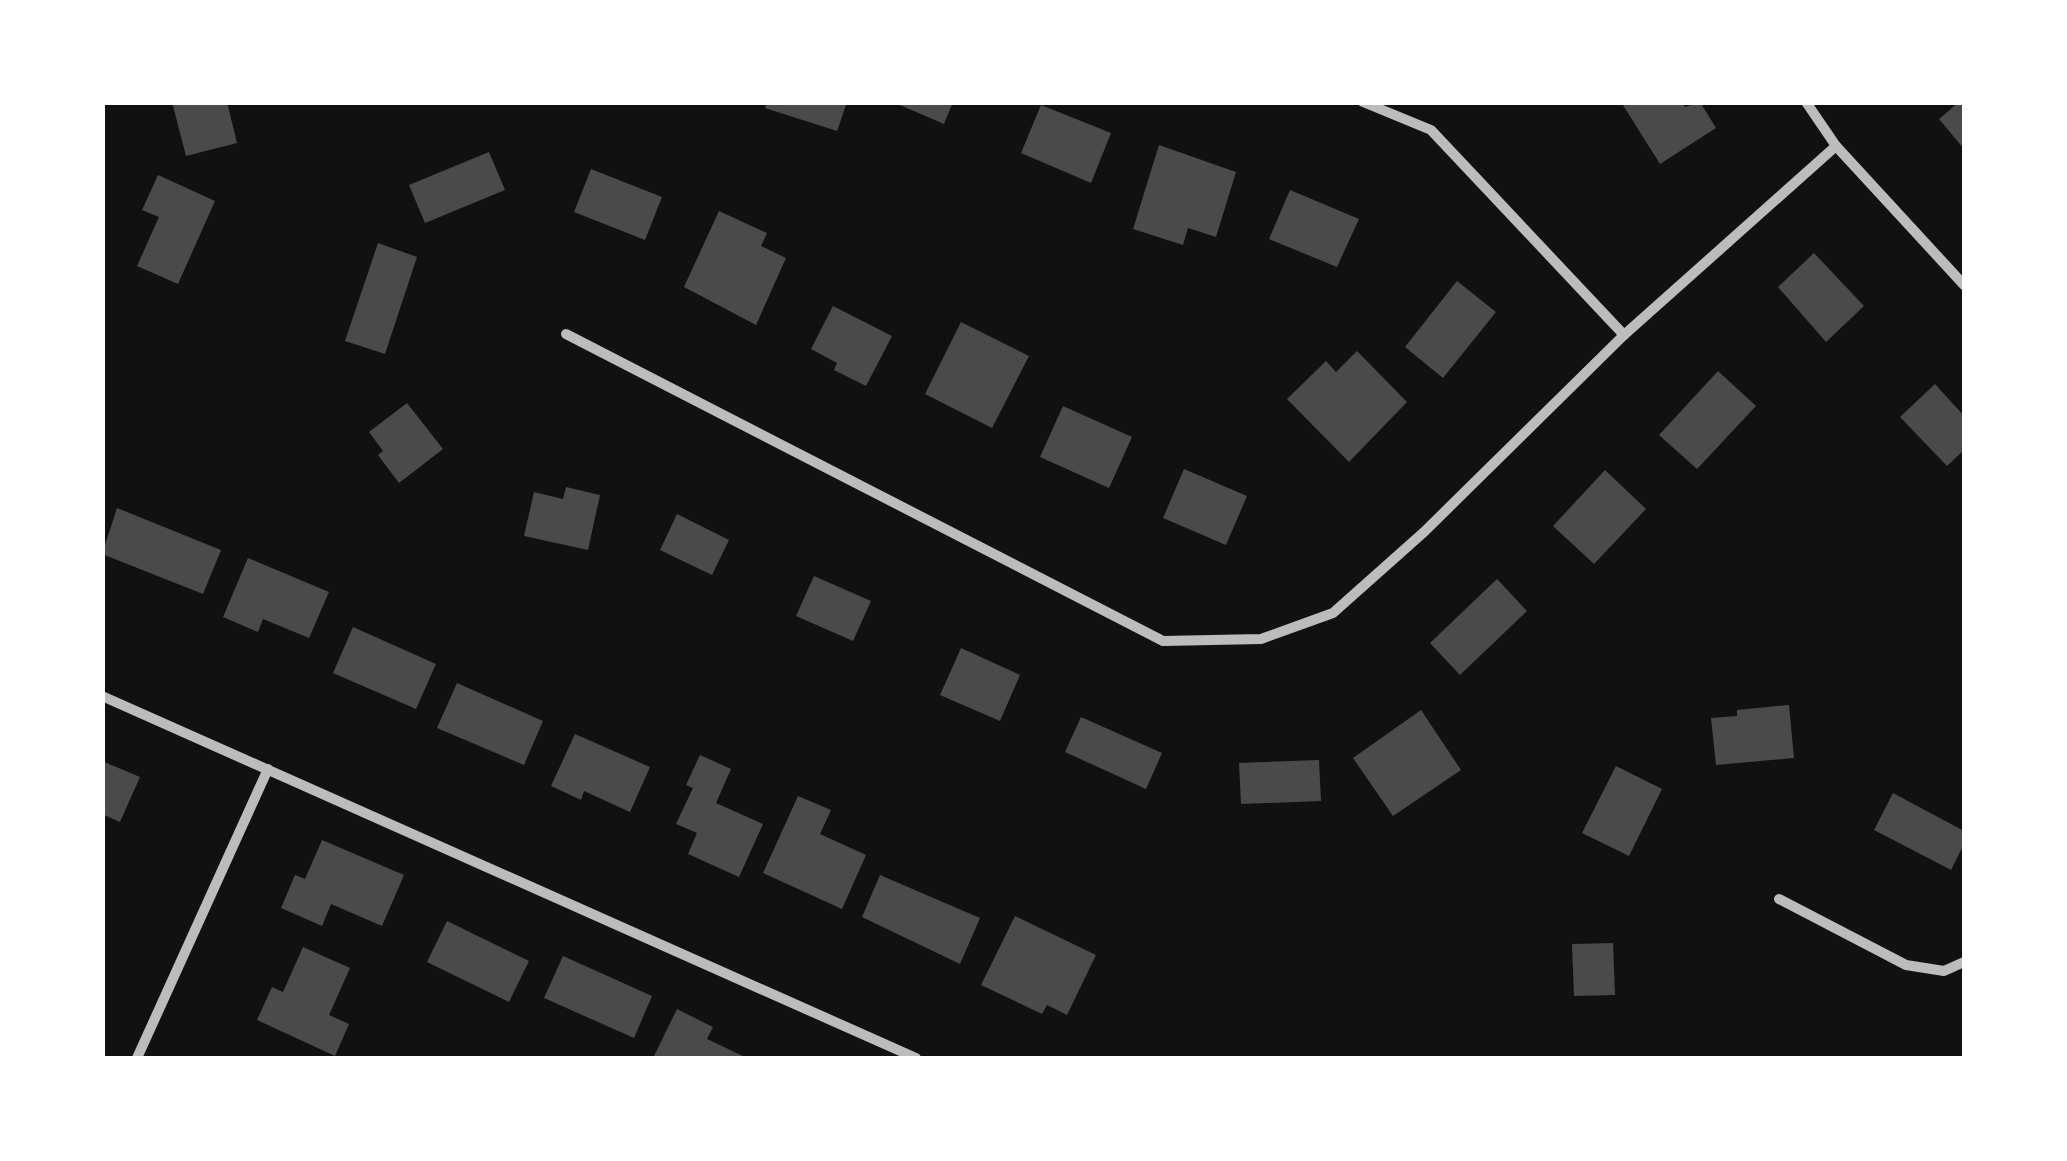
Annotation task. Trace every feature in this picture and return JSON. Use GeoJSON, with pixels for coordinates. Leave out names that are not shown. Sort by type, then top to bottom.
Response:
{"type":"FeatureCollection","features":[{"type":"Feature","properties":{"kind":"street"},"geometry":{"type":"LineString","coordinates":[[1363,102],[1431,130],[1624,335]]}},
{"type":"Feature","properties":{"kind":"street"},"geometry":{"type":"LineString","coordinates":[[1806,102],[1836,146],[1964,285]]}},
{"type":"Feature","properties":{"kind":"street"},"geometry":{"type":"LineString","coordinates":[[566,334],[1163,642],[1261,639],[1333,613],[1424,532],[1624,335],[1836,146]]}},
{"type":"Feature","properties":{"kind":"street"},"geometry":{"type":"LineString","coordinates":[[102,696],[916,1058]]}},
{"type":"Feature","properties":{"kind":"street"},"geometry":{"type":"LineString","coordinates":[[136,1058],[268,769]]}},
{"type":"Feature","properties":{"kind":"street"},"geometry":{"type":"LineString","coordinates":[[1779,899],[1906,965],[1944,971],[1964,962]]}},
{"type":"Feature","properties":{"kind":"building"},"geometry":{"type":"Polygon","coordinates":[[[172,102],[227,102],[237,143],[186,156],[172,102]]]}},
{"type":"Feature","properties":{"kind":"building"},"geometry":{"type":"Polygon","coordinates":[[[767,102],[847,102],[837,131],[765,108],[767,102]]]}},
{"type":"Feature","properties":{"kind":"building"},"geometry":{"type":"Polygon","coordinates":[[[893,102],[953,102],[944,124],[893,102]]]}},
{"type":"Feature","properties":{"kind":"building"},"geometry":{"type":"Polygon","coordinates":[[[1621,102],[1682,102],[1685,107],[1700,102],[1716,128],[1660,164],[1621,102]]]}},
{"type":"Feature","properties":{"kind":"building"},"geometry":{"type":"Polygon","coordinates":[[[1964,102],[1964,149],[1939,119],[1964,102]]]}},
{"type":"Feature","properties":{"kind":"building"},"geometry":{"type":"Polygon","coordinates":[[[1041,105],[1111,133],[1091,183],[1021,153],[1041,105]]]}},
{"type":"Feature","properties":{"kind":"building"},"geometry":{"type":"Polygon","coordinates":[[[1159,145],[1236,172],[1216,237],[1188,228],[1183,245],[1133,229],[1159,145]]]}},
{"type":"Feature","properties":{"kind":"building"},"geometry":{"type":"Polygon","coordinates":[[[489,152],[505,190],[425,223],[409,185],[489,152]]]}},
{"type":"Feature","properties":{"kind":"building"},"geometry":{"type":"Polygon","coordinates":[[[591,169],[662,197],[645,240],[574,212],[591,169]]]}},
{"type":"Feature","properties":{"kind":"building"},"geometry":{"type":"Polygon","coordinates":[[[158,175],[215,201],[178,284],[137,266],[159,217],[142,210],[158,175]]]}},
{"type":"Feature","properties":{"kind":"building"},"geometry":{"type":"Polygon","coordinates":[[[1290,190],[1359,219],[1337,267],[1269,239],[1290,190]]]}},
{"type":"Feature","properties":{"kind":"building"},"geometry":{"type":"Polygon","coordinates":[[[719,211],[767,233],[761,246],[786,258],[756,325],[684,287],[719,211]]]}},
{"type":"Feature","properties":{"kind":"building"},"geometry":{"type":"Polygon","coordinates":[[[378,243],[417,257],[385,354],[345,341],[378,243]]]}},
{"type":"Feature","properties":{"kind":"building"},"geometry":{"type":"Polygon","coordinates":[[[1814,253],[1864,306],[1826,342],[1778,287],[1814,253]]]}},
{"type":"Feature","properties":{"kind":"building"},"geometry":{"type":"Polygon","coordinates":[[[1457,281],[1496,312],[1443,378],[1405,347],[1457,281]]]}},
{"type":"Feature","properties":{"kind":"building"},"geometry":{"type":"Polygon","coordinates":[[[833,306],[892,336],[866,386],[834,370],[837,363],[811,349],[833,306]]]}},
{"type":"Feature","properties":{"kind":"building"},"geometry":{"type":"Polygon","coordinates":[[[961,322],[1029,356],[992,428],[925,394],[961,322]]]}},
{"type":"Feature","properties":{"kind":"building"},"geometry":{"type":"Polygon","coordinates":[[[1357,351],[1407,402],[1349,462],[1287,399],[1326,361],[1336,372],[1357,351]]]}},
{"type":"Feature","properties":{"kind":"building"},"geometry":{"type":"Polygon","coordinates":[[[1718,371],[1756,406],[1697,469],[1659,435],[1718,371]]]}},
{"type":"Feature","properties":{"kind":"building"},"geometry":{"type":"Polygon","coordinates":[[[1935,384],[1964,416],[1964,450],[1947,466],[1900,417],[1935,384]]]}},
{"type":"Feature","properties":{"kind":"building"},"geometry":{"type":"Polygon","coordinates":[[[407,403],[443,449],[399,483],[378,455],[383,451],[369,432],[407,403]]]}},
{"type":"Feature","properties":{"kind":"building"},"geometry":{"type":"Polygon","coordinates":[[[1063,406],[1132,437],[1109,488],[1040,457],[1063,406]]]}},
{"type":"Feature","properties":{"kind":"building"},"geometry":{"type":"Polygon","coordinates":[[[1184,469],[1247,496],[1226,545],[1163,518],[1184,469]]]}},
{"type":"Feature","properties":{"kind":"building"},"geometry":{"type":"Polygon","coordinates":[[[1605,470],[1646,509],[1594,564],[1553,526],[1605,470]]]}},
{"type":"Feature","properties":{"kind":"building"},"geometry":{"type":"Polygon","coordinates":[[[566,487],[600,495],[588,550],[524,536],[534,492],[563,499],[566,487]]]}},
{"type":"Feature","properties":{"kind":"building"},"geometry":{"type":"Polygon","coordinates":[[[117,508],[221,550],[203,594],[102,554],[117,508]]]}},
{"type":"Feature","properties":{"kind":"building"},"geometry":{"type":"Polygon","coordinates":[[[677,514],[729,540],[712,575],[660,550],[677,514]]]}},
{"type":"Feature","properties":{"kind":"building"},"geometry":{"type":"Polygon","coordinates":[[[248,558],[329,592],[309,638],[263,619],[258,632],[223,617],[248,558]]]}},
{"type":"Feature","properties":{"kind":"building"},"geometry":{"type":"Polygon","coordinates":[[[814,576],[871,601],[853,641],[796,616],[814,576]]]}},
{"type":"Feature","properties":{"kind":"building"},"geometry":{"type":"Polygon","coordinates":[[[1497,579],[1527,611],[1460,675],[1430,643],[1497,579]]]}},
{"type":"Feature","properties":{"kind":"building"},"geometry":{"type":"Polygon","coordinates":[[[353,627],[436,664],[416,709],[333,673],[353,627]]]}},
{"type":"Feature","properties":{"kind":"building"},"geometry":{"type":"Polygon","coordinates":[[[961,648],[1020,675],[1000,721],[940,695],[961,648]]]}},
{"type":"Feature","properties":{"kind":"building"},"geometry":{"type":"Polygon","coordinates":[[[457,683],[543,721],[524,765],[437,728],[457,683]]]}},
{"type":"Feature","properties":{"kind":"building"},"geometry":{"type":"Polygon","coordinates":[[[1789,705],[1794,758],[1716,765],[1711,718],[1737,716],[1737,710],[1789,705]]]}},
{"type":"Feature","properties":{"kind":"building"},"geometry":{"type":"Polygon","coordinates":[[[1421,710],[1461,770],[1393,816],[1353,758],[1421,710]]]}},
{"type":"Feature","properties":{"kind":"building"},"geometry":{"type":"Polygon","coordinates":[[[1081,717],[1162,753],[1146,789],[1065,752],[1081,717]]]}},
{"type":"Feature","properties":{"kind":"building"},"geometry":{"type":"Polygon","coordinates":[[[575,734],[650,767],[630,812],[584,791],[581,800],[551,786],[575,734]]]}},
{"type":"Feature","properties":{"kind":"building"},"geometry":{"type":"Polygon","coordinates":[[[700,755],[731,769],[716,803],[763,824],[739,877],[688,854],[697,833],[676,824],[693,788],[686,785],[700,755]]]}},
{"type":"Feature","properties":{"kind":"building"},"geometry":{"type":"Polygon","coordinates":[[[1319,760],[1321,801],[1241,804],[1239,763],[1319,760]]]}},
{"type":"Feature","properties":{"kind":"building"},"geometry":{"type":"Polygon","coordinates":[[[102,761],[140,777],[120,822],[102,814],[102,761]]]}},
{"type":"Feature","properties":{"kind":"building"},"geometry":{"type":"Polygon","coordinates":[[[1616,766],[1662,789],[1629,856],[1582,833],[1616,766]]]}},
{"type":"Feature","properties":{"kind":"building"},"geometry":{"type":"Polygon","coordinates":[[[1893,793],[1964,831],[1964,844],[1951,870],[1874,830],[1893,793]]]}},
{"type":"Feature","properties":{"kind":"building"},"geometry":{"type":"Polygon","coordinates":[[[798,796],[831,810],[820,834],[866,855],[842,909],[763,873],[798,796]]]}},
{"type":"Feature","properties":{"kind":"building"},"geometry":{"type":"Polygon","coordinates":[[[322,840],[404,875],[382,926],[331,904],[322,926],[281,908],[295,875],[305,879],[322,840]]]}},
{"type":"Feature","properties":{"kind":"building"},"geometry":{"type":"Polygon","coordinates":[[[880,875],[980,918],[960,964],[862,917],[880,875]]]}},
{"type":"Feature","properties":{"kind":"building"},"geometry":{"type":"Polygon","coordinates":[[[1015,916],[1096,955],[1067,1015],[1047,1005],[1042,1014],[981,985],[1015,916]]]}},
{"type":"Feature","properties":{"kind":"building"},"geometry":{"type":"Polygon","coordinates":[[[447,921],[529,961],[509,1002],[427,962],[447,921]]]}},
{"type":"Feature","properties":{"kind":"building"},"geometry":{"type":"Polygon","coordinates":[[[1613,943],[1615,995],[1574,996],[1572,944],[1613,943]]]}},
{"type":"Feature","properties":{"kind":"building"},"geometry":{"type":"Polygon","coordinates":[[[303,947],[350,968],[329,1015],[349,1024],[335,1056],[257,1020],[272,987],[283,992],[303,947]]]}},
{"type":"Feature","properties":{"kind":"building"},"geometry":{"type":"Polygon","coordinates":[[[563,956],[652,996],[634,1038],[544,998],[563,956]]]}},
{"type":"Feature","properties":{"kind":"building"},"geometry":{"type":"Polygon","coordinates":[[[677,1009],[713,1027],[707,1039],[747,1058],[653,1058],[677,1009]]]}}]}
